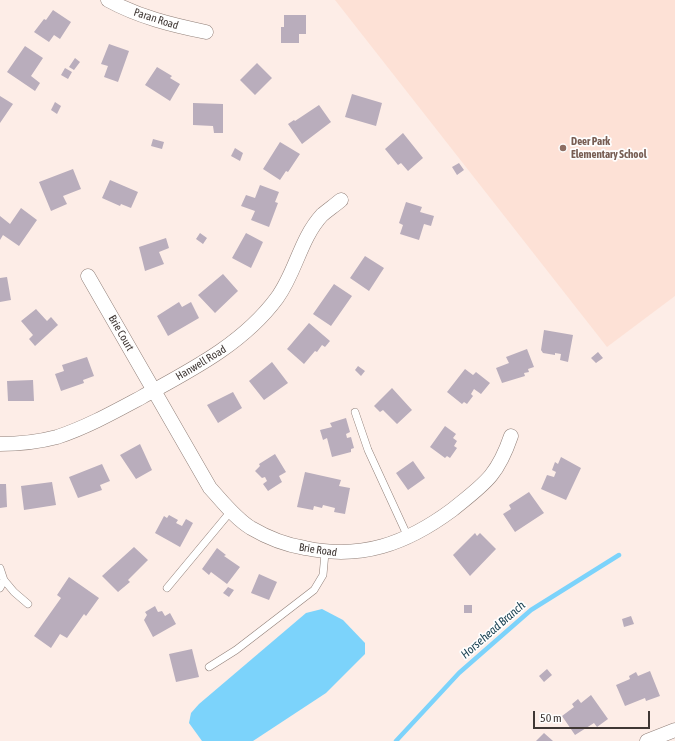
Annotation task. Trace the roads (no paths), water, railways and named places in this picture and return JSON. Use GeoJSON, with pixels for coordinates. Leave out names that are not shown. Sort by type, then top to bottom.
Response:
{"type":"FeatureCollection","features":[{"type":"Feature","properties":{"kind":"street","name":"Paran Road"},"geometry":{"type":"LineString","coordinates":[[108,0],[146,17],[176,26],[206,32]]}},
{"type":"Feature","properties":{"kind":"street","name":"Hanwell Road"},"geometry":{"type":"LineString","coordinates":[[0,444],[24,444],[56,437],[82,428],[154,390],[224,350],[246,333],[278,296],[307,237],[322,216],[341,200]]}},
{"type":"Feature","properties":{"kind":"street","name":"Brie Court"},"geometry":{"type":"LineString","coordinates":[[88,276],[154,390]]}},
{"type":"Feature","properties":{"kind":"street","name":"Brie Road"},"geometry":{"type":"LineString","coordinates":[[154,390],[210,488],[231,511],[250,528],[274,540],[325,553],[348,554],[375,550],[408,537],[438,520],[484,485],[498,469],[510,436]]}},
{"type":"Feature","properties":{"kind":"street"},"geometry":{"type":"LineString","coordinates":[[646,741],[675,730]]}},
{"type":"Feature","properties":{"kind":"lane"},"geometry":{"type":"LineString","coordinates":[[355,412],[368,450],[408,537]]}},
{"type":"Feature","properties":{"kind":"lane"},"geometry":{"type":"LineString","coordinates":[[166,588],[231,511]]}},
{"type":"Feature","properties":{"kind":"lane"},"geometry":{"type":"LineString","coordinates":[[209,666],[236,650],[314,590],[322,575],[325,553]]}},
{"type":"Feature","properties":{"kind":"lane"},"geometry":{"type":"LineString","coordinates":[[0,568],[4,580],[14,592],[28,604]]}},
{"type":"Feature","properties":{"kind":"lane"},"geometry":{"type":"LineString","coordinates":[[0,588],[4,580]]}},
{"type":"Feature","properties":{"kind":"water"},"geometry":{"type":"Polygon","coordinates":[[[322,609],[343,620],[365,643],[365,654],[326,693],[253,741],[202,741],[189,723],[191,713],[199,704],[306,613],[322,609]]]}},
{"type":"Feature","properties":{"kind":"waterway","name":"Horsehead Branch"},"geometry":{"type":"LineString","coordinates":[[396,741],[459,673],[531,610],[619,555]]}},
{"type":"Feature","properties":{"kind":"place","name":"Deer Park Elementary School"},"geometry":{"type":"Point","coordinates":[563,148]}}]}
